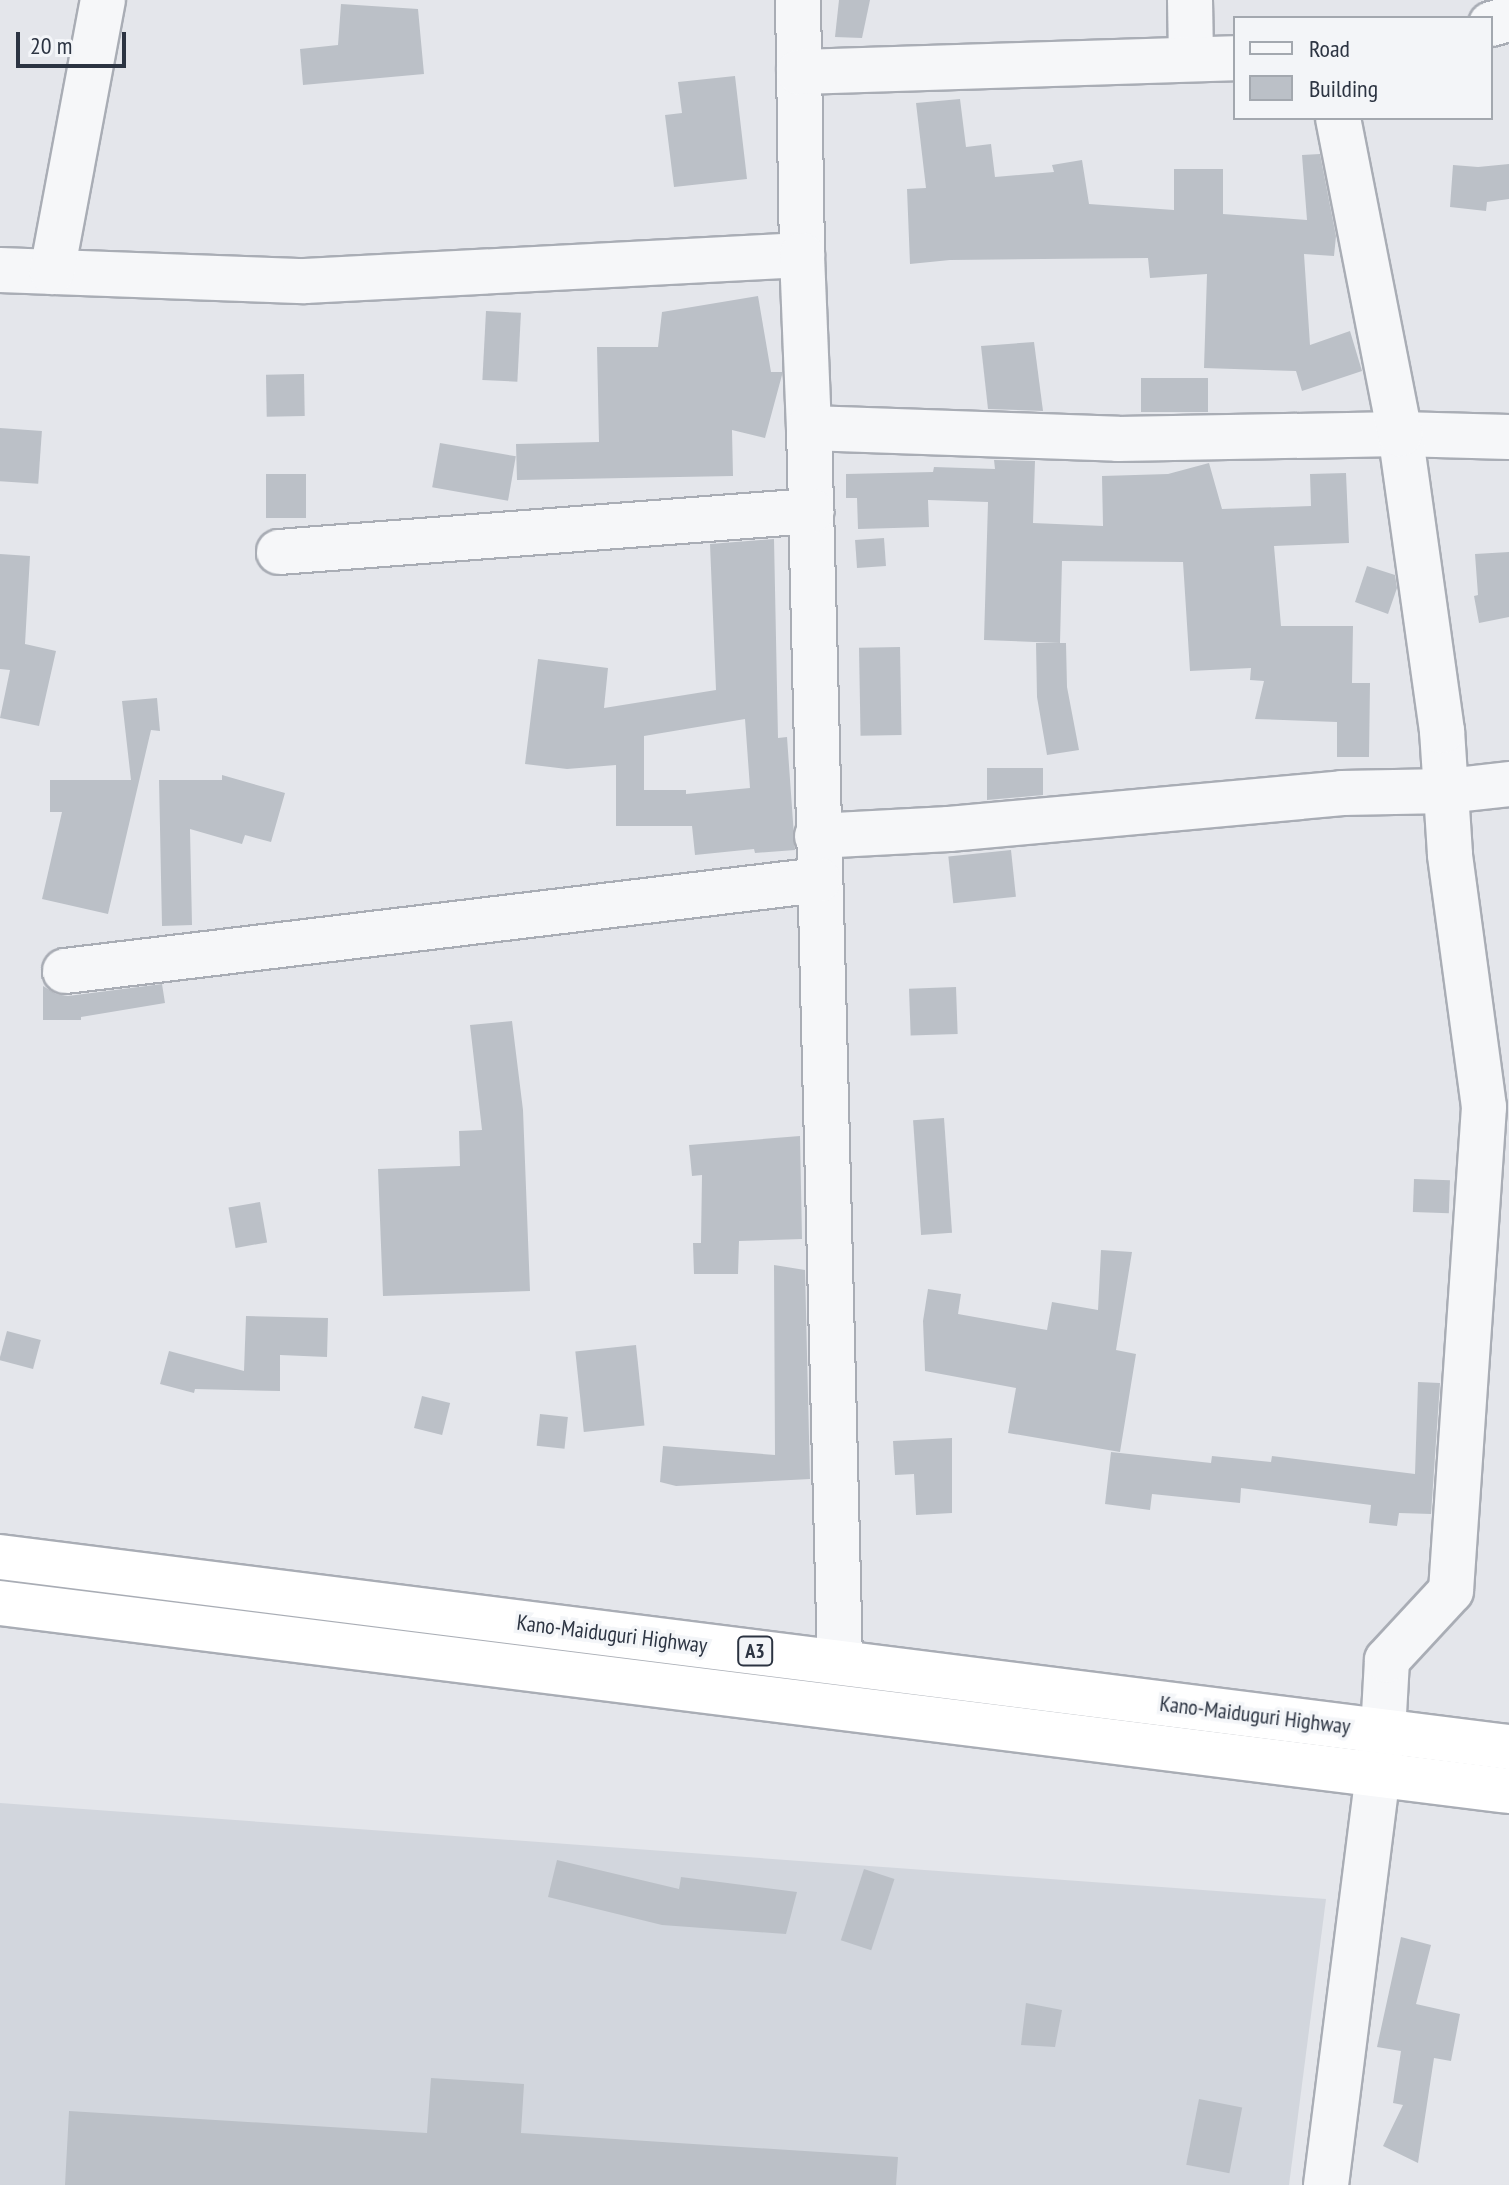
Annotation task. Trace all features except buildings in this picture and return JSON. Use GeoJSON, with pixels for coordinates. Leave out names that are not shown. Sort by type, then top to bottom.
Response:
{"type":"FeatureCollection","features":[{"type":"Feature","properties":{"kind":"highway","name":"Kano-Maiduguri Highway"},"geometry":{"type":"LineString","coordinates":[[0,1557],[1509,1747]]}},
{"type":"Feature","properties":{"kind":"highway","name":"Kano-Maiduguri Highway"},"geometry":{"type":"LineString","coordinates":[[0,1603],[1509,1791]]}},
{"type":"Feature","properties":{"kind":"street"},"geometry":{"type":"LineString","coordinates":[[52,272],[103,0]]}},
{"type":"Feature","properties":{"kind":"street"},"geometry":{"type":"LineString","coordinates":[[798,0],[802,255],[840,1662]]}},
{"type":"Feature","properties":{"kind":"street"},"geometry":{"type":"LineString","coordinates":[[1190,0],[1191,57]]}},
{"type":"Feature","properties":{"kind":"street"},"geometry":{"type":"LineString","coordinates":[[799,72],[1233,58]]}},
{"type":"Feature","properties":{"kind":"street"},"geometry":{"type":"LineString","coordinates":[[1326,2185],[1383,1732],[1387,1660],[1451,1591],[1484,1107],[1450,854],[1447,791],[1400,434],[1338,120]]}},
{"type":"Feature","properties":{"kind":"street"},"geometry":{"type":"LineString","coordinates":[[0,270],[305,281],[802,255]]}},
{"type":"Feature","properties":{"kind":"street"},"geometry":{"type":"LineString","coordinates":[[809,428],[1118,439],[1400,434],[1509,437]]}},
{"type":"Feature","properties":{"kind":"street"},"geometry":{"type":"LineString","coordinates":[[279,552],[811,511]]}},
{"type":"Feature","properties":{"kind":"street"},"geometry":{"type":"LineString","coordinates":[[817,836],[949,829],[1342,793],[1447,791],[1509,784]]}},
{"type":"Feature","properties":{"kind":"street"},"geometry":{"type":"LineString","coordinates":[[65,971],[819,880]]}},
{"type":"Feature","properties":{"kind":"shaded area"},"geometry":{"type":"Polygon","coordinates":[[[0,1803],[1326,1899],[1289,2185],[0,2185],[0,1803]]]}}]}
